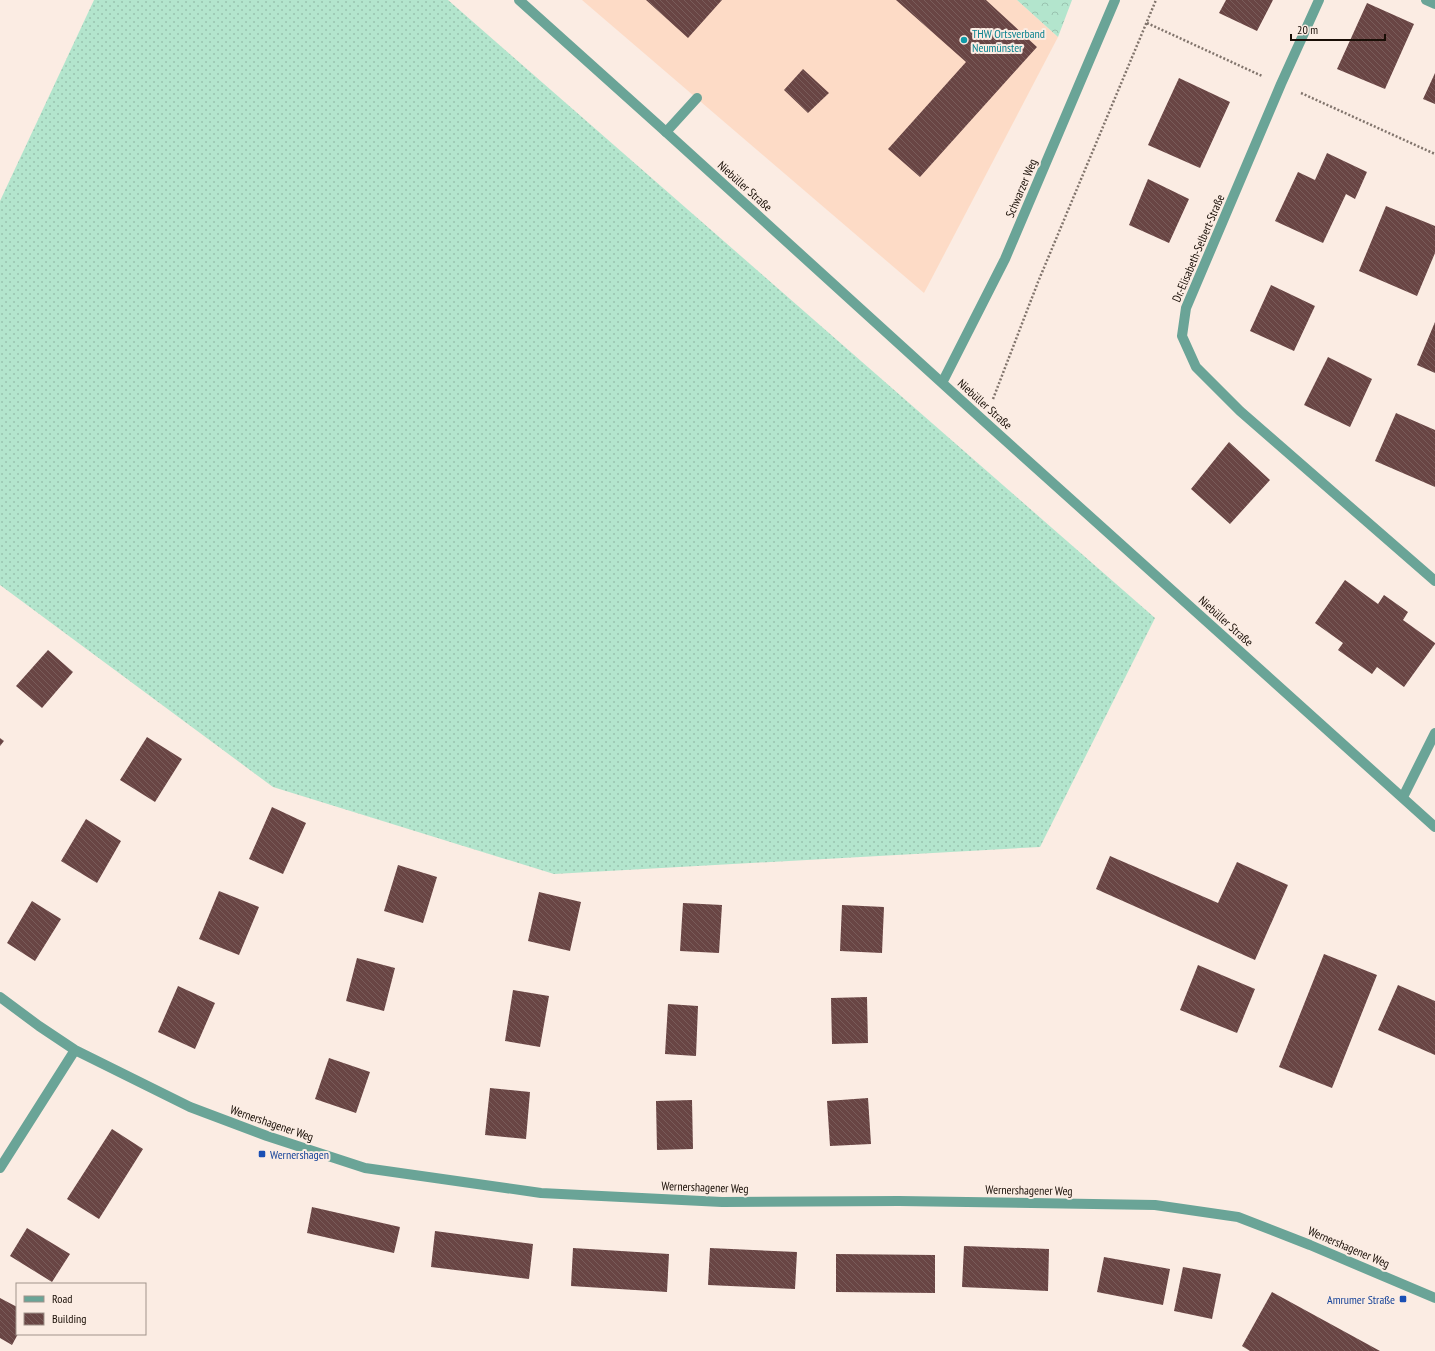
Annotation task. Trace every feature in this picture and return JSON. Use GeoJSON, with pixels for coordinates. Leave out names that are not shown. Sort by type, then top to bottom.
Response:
{"type":"FeatureCollection","features":[{"type":"Feature","properties":{"kind":"street","name":"Niebüller Straße"},"geometry":{"type":"LineString","coordinates":[[518,0],[1435,827]]}},
{"type":"Feature","properties":{"kind":"street","name":"Schwarzer Weg"},"geometry":{"type":"LineString","coordinates":[[942,382],[1005,259],[1115,0]]}},
{"type":"Feature","properties":{"kind":"street","name":"Dr.-Elisabeth-Selbert-Straße"},"geometry":{"type":"LineString","coordinates":[[1319,0],[1280,84],[1186,308],[1182,336],[1196,367],[1240,411],[1435,581]]}},
{"type":"Feature","properties":{"kind":"street"},"geometry":{"type":"LineString","coordinates":[[1426,0],[1435,4]]}},
{"type":"Feature","properties":{"kind":"street"},"geometry":{"type":"LineString","coordinates":[[666,132],[697,98]]}},
{"type":"Feature","properties":{"kind":"street"},"geometry":{"type":"LineString","coordinates":[[1403,797],[1435,733]]}},
{"type":"Feature","properties":{"kind":"street","name":"Wernershagener Weg"},"geometry":{"type":"LineString","coordinates":[[0,997],[75,1050],[190,1107],[267,1136],[365,1168],[541,1193],[722,1202],[899,1201],[1155,1205],[1238,1217],[1310,1245],[1435,1298]]}},
{"type":"Feature","properties":{"kind":"street"},"geometry":{"type":"LineString","coordinates":[[0,1168],[75,1050]]}},
{"type":"Feature","properties":{"kind":"path"},"geometry":{"type":"LineString","coordinates":[[985,422],[1038,282],[1156,0]]}},
{"type":"Feature","properties":{"kind":"path"},"geometry":{"type":"LineString","coordinates":[[1147,22],[1435,154]]}},
{"type":"Feature","properties":{"kind":"shaded area"},"geometry":{"type":"Polygon","coordinates":[[[582,0],[1017,0],[1058,37],[924,293],[582,0]]]}},
{"type":"Feature","properties":{"kind":"green space"},"geometry":{"type":"Polygon","coordinates":[[[94,0],[448,0],[1155,618],[1040,847],[554,874],[273,787],[0,585],[0,201],[94,0]]]}},
{"type":"Feature","properties":{"kind":"green space"},"geometry":{"type":"Polygon","coordinates":[[[1017,0],[1072,0],[1058,37],[1017,0]]]}},
{"type":"Feature","properties":{"kind":"building"},"geometry":{"type":"Polygon","coordinates":[[[646,0],[722,0],[688,38],[646,0]]]}},
{"type":"Feature","properties":{"kind":"building"},"geometry":{"type":"Polygon","coordinates":[[[896,0],[986,0],[1037,47],[920,177],[888,149],[966,62],[896,0]]]}},
{"type":"Feature","properties":{"kind":"building"},"geometry":{"type":"Polygon","coordinates":[[[1226,0],[1273,0],[1257,31],[1219,13],[1226,0]]]}},
{"type":"Feature","properties":{"kind":"building"},"geometry":{"type":"Polygon","coordinates":[[[1367,3],[1414,24],[1385,89],[1337,69],[1367,3]]]}},
{"type":"Feature","properties":{"kind":"building"},"geometry":{"type":"Polygon","coordinates":[[[803,69],[829,93],[808,113],[784,90],[803,69]]]}},
{"type":"Feature","properties":{"kind":"building"},"geometry":{"type":"Polygon","coordinates":[[[1435,73],[1435,104],[1423,99],[1435,73]]]}},
{"type":"Feature","properties":{"kind":"building"},"geometry":{"type":"Polygon","coordinates":[[[1179,78],[1230,102],[1200,168],[1148,145],[1179,78]]]}},
{"type":"Feature","properties":{"kind":"building"},"geometry":{"type":"Polygon","coordinates":[[[1327,153],[1367,172],[1355,199],[1346,194],[1323,243],[1275,221],[1298,172],[1315,180],[1327,153]]]}},
{"type":"Feature","properties":{"kind":"building"},"geometry":{"type":"Polygon","coordinates":[[[1148,179],[1189,199],[1169,243],[1129,225],[1148,179]]]}},
{"type":"Feature","properties":{"kind":"building"},"geometry":{"type":"Polygon","coordinates":[[[1386,206],[1435,226],[1435,253],[1417,296],[1359,271],[1386,206]]]}},
{"type":"Feature","properties":{"kind":"building"},"geometry":{"type":"Polygon","coordinates":[[[1271,285],[1315,306],[1294,351],[1250,331],[1271,285]]]}},
{"type":"Feature","properties":{"kind":"building"},"geometry":{"type":"Polygon","coordinates":[[[1435,322],[1435,373],[1417,365],[1435,322]]]}},
{"type":"Feature","properties":{"kind":"building"},"geometry":{"type":"Polygon","coordinates":[[[1328,357],[1372,379],[1350,427],[1304,405],[1328,357]]]}},
{"type":"Feature","properties":{"kind":"building"},"geometry":{"type":"Polygon","coordinates":[[[1396,413],[1435,430],[1435,487],[1375,461],[1396,413]]]}},
{"type":"Feature","properties":{"kind":"building"},"geometry":{"type":"Polygon","coordinates":[[[1229,442],[1270,480],[1230,524],[1191,489],[1229,442]]]}},
{"type":"Feature","properties":{"kind":"building"},"geometry":{"type":"Polygon","coordinates":[[[1345,580],[1378,604],[1384,595],[1408,612],[1403,620],[1435,643],[1404,687],[1377,667],[1372,674],[1338,650],[1343,643],[1315,623],[1345,580]]]}},
{"type":"Feature","properties":{"kind":"building"},"geometry":{"type":"Polygon","coordinates":[[[48,650],[73,672],[42,708],[16,686],[48,650]]]}},
{"type":"Feature","properties":{"kind":"building"},"geometry":{"type":"Polygon","coordinates":[[[147,737],[182,759],[155,802],[120,780],[147,737]]]}},
{"type":"Feature","properties":{"kind":"building"},"geometry":{"type":"Polygon","coordinates":[[[0,738],[4,741],[0,746],[0,738]]]}},
{"type":"Feature","properties":{"kind":"building"},"geometry":{"type":"Polygon","coordinates":[[[272,807],[306,823],[283,874],[249,859],[272,807]]]}},
{"type":"Feature","properties":{"kind":"building"},"geometry":{"type":"Polygon","coordinates":[[[86,819],[121,841],[97,883],[61,861],[86,819]]]}},
{"type":"Feature","properties":{"kind":"building"},"geometry":{"type":"Polygon","coordinates":[[[1110,856],[1218,903],[1237,862],[1288,885],[1255,960],[1096,889],[1110,856]]]}},
{"type":"Feature","properties":{"kind":"building"},"geometry":{"type":"Polygon","coordinates":[[[398,865],[437,877],[423,923],[384,911],[398,865]]]}},
{"type":"Feature","properties":{"kind":"building"},"geometry":{"type":"Polygon","coordinates":[[[219,891],[259,907],[239,955],[199,939],[219,891]]]}},
{"type":"Feature","properties":{"kind":"building"},"geometry":{"type":"Polygon","coordinates":[[[539,892],[581,902],[570,951],[528,941],[539,892]]]}},
{"type":"Feature","properties":{"kind":"building"},"geometry":{"type":"Polygon","coordinates":[[[32,901],[61,919],[35,961],[7,943],[32,901]]]}},
{"type":"Feature","properties":{"kind":"building"},"geometry":{"type":"Polygon","coordinates":[[[683,903],[722,905],[719,953],[680,951],[683,903]]]}},
{"type":"Feature","properties":{"kind":"building"},"geometry":{"type":"Polygon","coordinates":[[[842,905],[884,907],[882,953],[840,951],[842,905]]]}},
{"type":"Feature","properties":{"kind":"building"},"geometry":{"type":"Polygon","coordinates":[[[1324,954],[1377,975],[1332,1088],[1279,1067],[1324,954]]]}},
{"type":"Feature","properties":{"kind":"building"},"geometry":{"type":"Polygon","coordinates":[[[357,958],[395,968],[384,1011],[346,1001],[357,958]]]}},
{"type":"Feature","properties":{"kind":"building"},"geometry":{"type":"Polygon","coordinates":[[[1198,965],[1255,989],[1237,1033],[1180,1010],[1198,965]]]}},
{"type":"Feature","properties":{"kind":"building"},"geometry":{"type":"Polygon","coordinates":[[[1398,985],[1435,1001],[1435,1055],[1378,1030],[1398,985]]]}},
{"type":"Feature","properties":{"kind":"building"},"geometry":{"type":"Polygon","coordinates":[[[178,986],[215,1003],[195,1049],[158,1032],[178,986]]]}},
{"type":"Feature","properties":{"kind":"building"},"geometry":{"type":"Polygon","coordinates":[[[513,990],[549,996],[540,1047],[505,1041],[513,990]]]}},
{"type":"Feature","properties":{"kind":"building"},"geometry":{"type":"Polygon","coordinates":[[[867,997],[868,1043],[832,1044],[831,998],[867,997]]]}},
{"type":"Feature","properties":{"kind":"building"},"geometry":{"type":"Polygon","coordinates":[[[668,1004],[698,1006],[696,1056],[665,1054],[668,1004]]]}},
{"type":"Feature","properties":{"kind":"building"},"geometry":{"type":"Polygon","coordinates":[[[329,1058],[370,1072],[356,1113],[315,1099],[329,1058]]]}},
{"type":"Feature","properties":{"kind":"building"},"geometry":{"type":"Polygon","coordinates":[[[490,1088],[530,1092],[526,1139],[485,1135],[490,1088]]]}},
{"type":"Feature","properties":{"kind":"building"},"geometry":{"type":"Polygon","coordinates":[[[868,1098],[871,1144],[830,1146],[827,1101],[868,1098]]]}},
{"type":"Feature","properties":{"kind":"building"},"geometry":{"type":"Polygon","coordinates":[[[692,1100],[693,1149],[657,1150],[656,1101],[692,1100]]]}},
{"type":"Feature","properties":{"kind":"building"},"geometry":{"type":"Polygon","coordinates":[[[112,1129],[143,1149],[99,1219],[67,1199],[112,1129]]]}},
{"type":"Feature","properties":{"kind":"building"},"geometry":{"type":"Polygon","coordinates":[[[312,1207],[400,1227],[394,1253],[307,1233],[312,1207]]]}},
{"type":"Feature","properties":{"kind":"building"},"geometry":{"type":"Polygon","coordinates":[[[27,1228],[70,1254],[52,1282],[10,1256],[27,1228]]]}},
{"type":"Feature","properties":{"kind":"building"},"geometry":{"type":"Polygon","coordinates":[[[435,1231],[533,1244],[529,1279],[431,1267],[435,1231]]]}},
{"type":"Feature","properties":{"kind":"building"},"geometry":{"type":"Polygon","coordinates":[[[964,1246],[1049,1249],[1048,1291],[962,1287],[964,1246]]]}},
{"type":"Feature","properties":{"kind":"building"},"geometry":{"type":"Polygon","coordinates":[[[573,1248],[669,1254],[667,1292],[571,1286],[573,1248]]]}},
{"type":"Feature","properties":{"kind":"building"},"geometry":{"type":"Polygon","coordinates":[[[710,1248],[797,1252],[795,1289],[708,1285],[710,1248]]]}},
{"type":"Feature","properties":{"kind":"building"},"geometry":{"type":"Polygon","coordinates":[[[836,1254],[935,1255],[935,1293],[836,1292],[836,1254]]]}},
{"type":"Feature","properties":{"kind":"building"},"geometry":{"type":"Polygon","coordinates":[[[1104,1257],[1170,1269],[1163,1305],[1097,1292],[1104,1257]]]}},
{"type":"Feature","properties":{"kind":"building"},"geometry":{"type":"Polygon","coordinates":[[[1183,1267],[1221,1274],[1212,1319],[1174,1311],[1183,1267]]]}},
{"type":"Feature","properties":{"kind":"building"},"geometry":{"type":"Polygon","coordinates":[[[1272,1292],[1380,1351],[1250,1351],[1242,1346],[1272,1292]]]}},
{"type":"Feature","properties":{"kind":"building"},"geometry":{"type":"Polygon","coordinates":[[[0,1298],[16,1306],[16,1335],[17,1335],[12,1345],[0,1338],[0,1298]]]}},
{"type":"Feature","properties":{"kind":"place","name":"THW Ortsverband Neumünster"},"geometry":{"type":"Point","coordinates":[964,40]}},
{"type":"Feature","properties":{"kind":"place","name":"Wernershagen"},"geometry":{"type":"Point","coordinates":[262,1154]}},
{"type":"Feature","properties":{"kind":"place","name":"Amrumer Straße"},"geometry":{"type":"Point","coordinates":[1403,1299]}}]}
